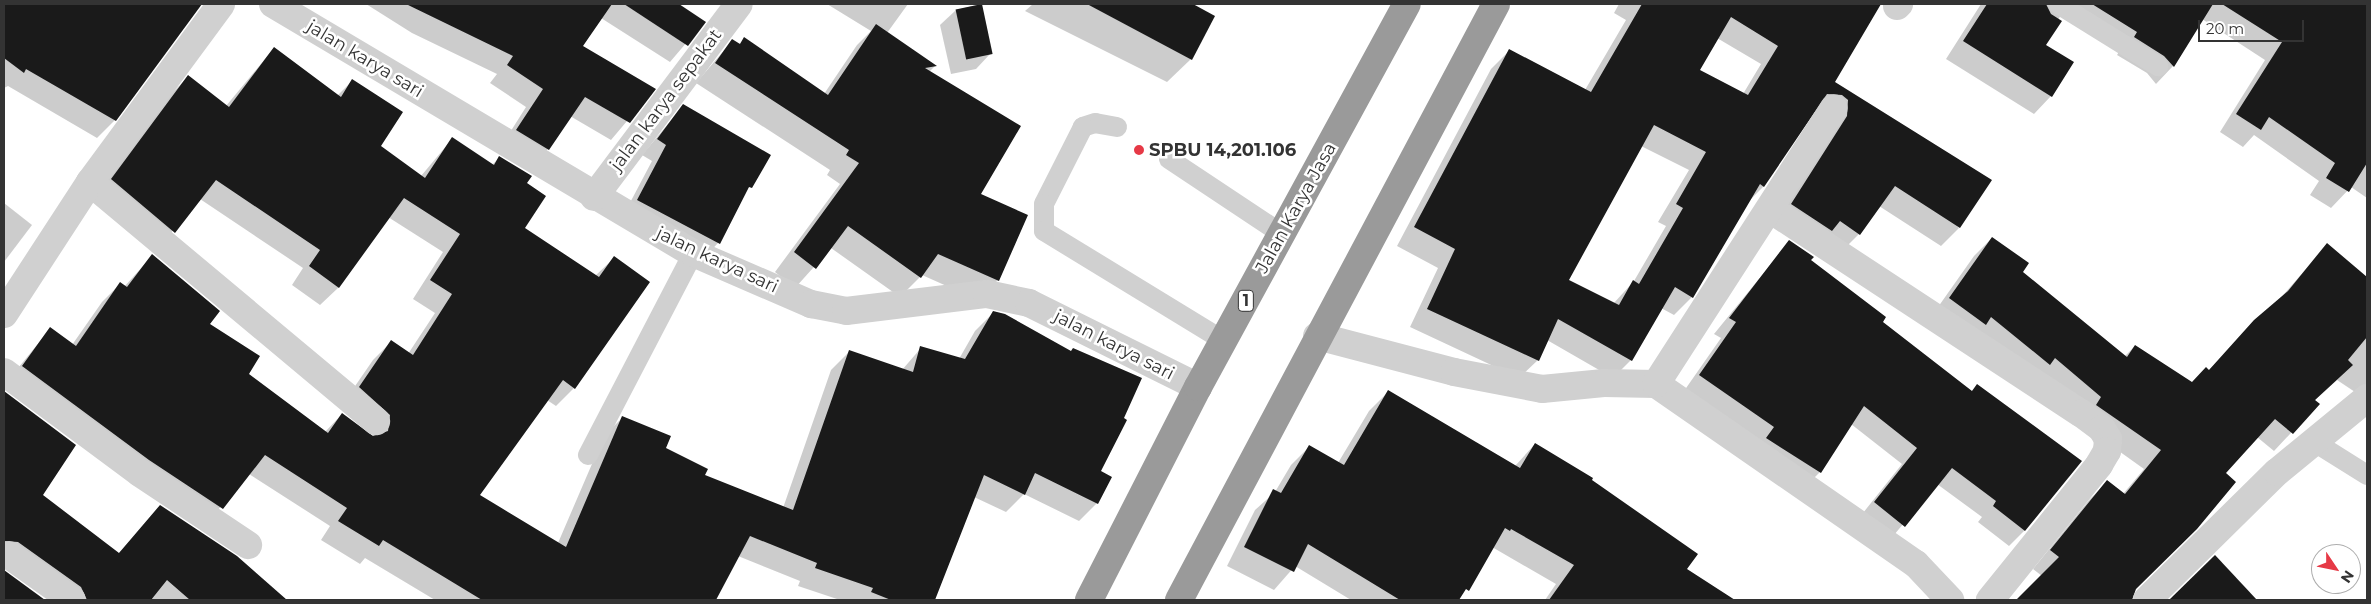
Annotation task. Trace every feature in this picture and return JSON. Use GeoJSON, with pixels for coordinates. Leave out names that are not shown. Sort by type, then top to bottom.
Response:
{"type":"FeatureCollection","features":[{"type":"Feature","properties":{"kind":"highway","name":"Jalan Karya Jasa"},"geometry":{"type":"LineString","coordinates":[[1089,600],[1198,387],[1407,4]]}},
{"type":"Feature","properties":{"kind":"highway"},"geometry":{"type":"LineString","coordinates":[[1179,600],[1317,336],[1496,4]]}},
{"type":"Feature","properties":{"kind":"street"},"geometry":{"type":"LineString","coordinates":[[4,314],[90,182],[220,4]]}},
{"type":"Feature","properties":{"kind":"street","name":"jalan karya sari"},"geometry":{"type":"LineString","coordinates":[[272,4],[594,197],[693,253],[811,304],[846,311],[987,294],[1029,303],[1198,387]]}},
{"type":"Feature","properties":{"kind":"street","name":"jalan karya sepakat"},"geometry":{"type":"LineString","coordinates":[[594,197],[739,4]]}},
{"type":"Feature","properties":{"kind":"street"},"geometry":{"type":"LineString","coordinates":[[1656,384],[1834,108]]}},
{"type":"Feature","properties":{"kind":"street"},"geometry":{"type":"LineString","coordinates":[[90,182],[376,421]]}},
{"type":"Feature","properties":{"kind":"street"},"geometry":{"type":"LineString","coordinates":[[1779,215],[2081,413],[2102,429],[2108,439],[2107,451],[2099,465],[1990,600]]}},
{"type":"Feature","properties":{"kind":"street"},"geometry":{"type":"LineString","coordinates":[[1317,336],[1454,372],[1542,389],[1604,383],[1656,384],[1916,564],[1950,600]]}},
{"type":"Feature","properties":{"kind":"street"},"geometry":{"type":"LineString","coordinates":[[4,372],[140,473],[248,545]]}},
{"type":"Feature","properties":{"kind":"street"},"geometry":{"type":"LineString","coordinates":[[2147,600],[2278,472],[2316,443],[2367,398]]}},
{"type":"Feature","properties":{"kind":"street"},"geometry":{"type":"LineString","coordinates":[[9,555],[72,600]]}},
{"type":"Feature","properties":{"kind":"lane"},"geometry":{"type":"LineString","coordinates":[[2058,4],[2158,66]]}},
{"type":"Feature","properties":{"kind":"lane"},"geometry":{"type":"LineString","coordinates":[[1117,127],[1095,123],[1083,127],[1044,204],[1044,231],[1224,341]]}},
{"type":"Feature","properties":{"kind":"lane"},"geometry":{"type":"LineString","coordinates":[[1169,159],[1282,234]]}},
{"type":"Feature","properties":{"kind":"lane"},"geometry":{"type":"LineString","coordinates":[[588,455],[693,253]]}},
{"type":"Feature","properties":{"kind":"lane"},"geometry":{"type":"LineString","coordinates":[[2316,443],[2367,475]]}},
{"type":"Feature","properties":{"kind":"building"},"geometry":{"type":"Polygon","coordinates":[[[4,4],[202,4],[116,121],[26,69],[24,73],[4,58],[4,4]]]}},
{"type":"Feature","properties":{"kind":"building"},"geometry":{"type":"Polygon","coordinates":[[[406,4],[612,4],[583,46],[656,89],[630,123],[585,97],[549,150],[516,130],[543,89],[507,65],[513,56],[406,4]]]}},
{"type":"Feature","properties":{"kind":"building"},"geometry":{"type":"Polygon","coordinates":[[[624,4],[679,4],[706,22],[688,46],[624,4]]]}},
{"type":"Feature","properties":{"kind":"building"},"geometry":{"type":"Polygon","coordinates":[[[982,4],[993,54],[966,59],[956,10],[982,4]]]}},
{"type":"Feature","properties":{"kind":"building"},"geometry":{"type":"Polygon","coordinates":[[[1087,4],[1193,4],[1215,16],[1192,60],[1087,4]]]}},
{"type":"Feature","properties":{"kind":"building"},"geometry":{"type":"Polygon","coordinates":[[[1642,4],[1881,4],[1835,82],[1992,180],[1960,228],[1895,186],[1860,235],[1840,221],[1832,231],[1791,204],[1847,116],[1848,100],[1842,95],[1827,94],[1764,187],[1760,184],[1693,298],[1675,287],[1632,361],[1558,319],[1539,361],[1427,309],[1455,249],[1414,227],[1509,49],[1591,92],[1642,4]],[[1731,17],[1700,70],[1748,95],[1778,46],[1731,17]],[[1654,125],[1569,280],[1619,305],[1633,280],[1639,284],[1683,208],[1676,204],[1706,152],[1654,125]]]}},
{"type":"Feature","properties":{"kind":"building"},"geometry":{"type":"Polygon","coordinates":[[[1987,4],[2046,4],[2051,14],[2062,21],[2046,45],[2074,62],[2052,97],[1963,41],[1987,4]]]}},
{"type":"Feature","properties":{"kind":"building"},"geometry":{"type":"Polygon","coordinates":[[[2092,4],[2213,4],[2174,67],[2164,56],[2134,37],[2137,32],[2092,4]]]}},
{"type":"Feature","properties":{"kind":"building"},"geometry":{"type":"Polygon","coordinates":[[[2222,4],[2367,4],[2367,163],[2349,192],[2326,178],[2335,163],[2269,117],[2261,130],[2236,114],[2282,42],[2222,4]]]}},
{"type":"Feature","properties":{"kind":"building"},"geometry":{"type":"Polygon","coordinates":[[[876,24],[937,66],[925,68],[1021,126],[981,194],[1028,215],[999,281],[938,254],[921,278],[848,226],[816,269],[794,252],[859,163],[846,155],[849,150],[715,63],[732,39],[740,44],[744,37],[828,95],[876,24]]]}},
{"type":"Feature","properties":{"kind":"building"},"geometry":{"type":"Polygon","coordinates":[[[274,47],[341,97],[352,79],[403,112],[381,146],[425,178],[452,137],[494,165],[499,156],[532,176],[527,183],[546,196],[525,228],[599,277],[614,256],[650,282],[575,389],[563,380],[480,495],[566,547],[622,416],[671,436],[666,448],[708,469],[705,475],[793,510],[849,350],[913,372],[920,346],[965,359],[993,311],[1005,314],[1071,351],[1073,348],[1142,378],[1124,418],[1127,420],[1101,471],[1112,477],[1098,504],[1035,473],[1025,495],[984,475],[935,600],[891,600],[871,592],[873,588],[815,568],[817,563],[750,536],[716,600],[482,600],[383,540],[379,546],[338,521],[347,508],[265,455],[223,509],[149,460],[22,366],[50,327],[76,346],[120,282],[127,287],[152,254],[220,311],[210,324],[260,356],[249,374],[328,433],[342,413],[373,436],[388,431],[390,415],[359,387],[391,340],[413,355],[452,294],[430,280],[460,234],[404,198],[339,288],[309,266],[320,250],[216,180],[175,233],[111,179],[188,75],[229,107],[274,47]]]}},
{"type":"Feature","properties":{"kind":"building"},"geometry":{"type":"Polygon","coordinates":[[[683,104],[771,155],[752,188],[749,187],[720,244],[637,200],[666,145],[657,139],[683,104]]]}},
{"type":"Feature","properties":{"kind":"building"},"geometry":{"type":"Polygon","coordinates":[[[1992,237],[2029,263],[2023,272],[2127,357],[2135,345],[2192,382],[2206,367],[2209,370],[2254,320],[2288,291],[2327,243],[2367,277],[2367,337],[2348,360],[2353,365],[2315,400],[2320,404],[2293,434],[2275,419],[2226,473],[2236,482],[2197,529],[2136,589],[2132,600],[2016,600],[2059,557],[2050,550],[2107,480],[2125,494],[2161,450],[2096,405],[2101,397],[2055,358],[2050,365],[1991,317],[1986,325],[1949,298],[1992,237]]]}},
{"type":"Feature","properties":{"kind":"building"},"geometry":{"type":"Polygon","coordinates":[[[1789,240],[1814,257],[1811,260],[1886,317],[1883,322],[1972,391],[1977,384],[2082,461],[2025,531],[1993,506],[1996,501],[1952,468],[1905,527],[1874,502],[1917,448],[1864,406],[1821,473],[1766,438],[1774,427],[1699,375],[1736,322],[1729,318],[1789,240]]]}},
{"type":"Feature","properties":{"kind":"building"},"geometry":{"type":"Polygon","coordinates":[[[1388,390],[1520,468],[1535,443],[1593,478],[1592,480],[1698,554],[1687,569],[1735,600],[1549,600],[1574,565],[1511,529],[1510,531],[1505,528],[1469,591],[1466,589],[1459,600],[1400,600],[1308,544],[1294,572],[1244,547],[1273,489],[1281,493],[1309,445],[1344,465],[1388,390]]]}},
{"type":"Feature","properties":{"kind":"building"},"geometry":{"type":"Polygon","coordinates":[[[4,391],[76,445],[43,495],[119,553],[160,505],[237,556],[287,600],[190,600],[167,580],[151,600],[87,600],[81,587],[18,542],[4,541],[4,391]]]}},
{"type":"Feature","properties":{"kind":"building"},"geometry":{"type":"Polygon","coordinates":[[[2215,555],[2257,600],[2169,600],[2215,555]]]}},
{"type":"Feature","properties":{"kind":"building"},"geometry":{"type":"Polygon","coordinates":[[[4,570],[45,600],[4,600],[4,570]]]}},
{"type":"Feature","properties":{"kind":"place","name":"SPBU 14,201.106"},"geometry":{"type":"Point","coordinates":[1139,150]}}]}
